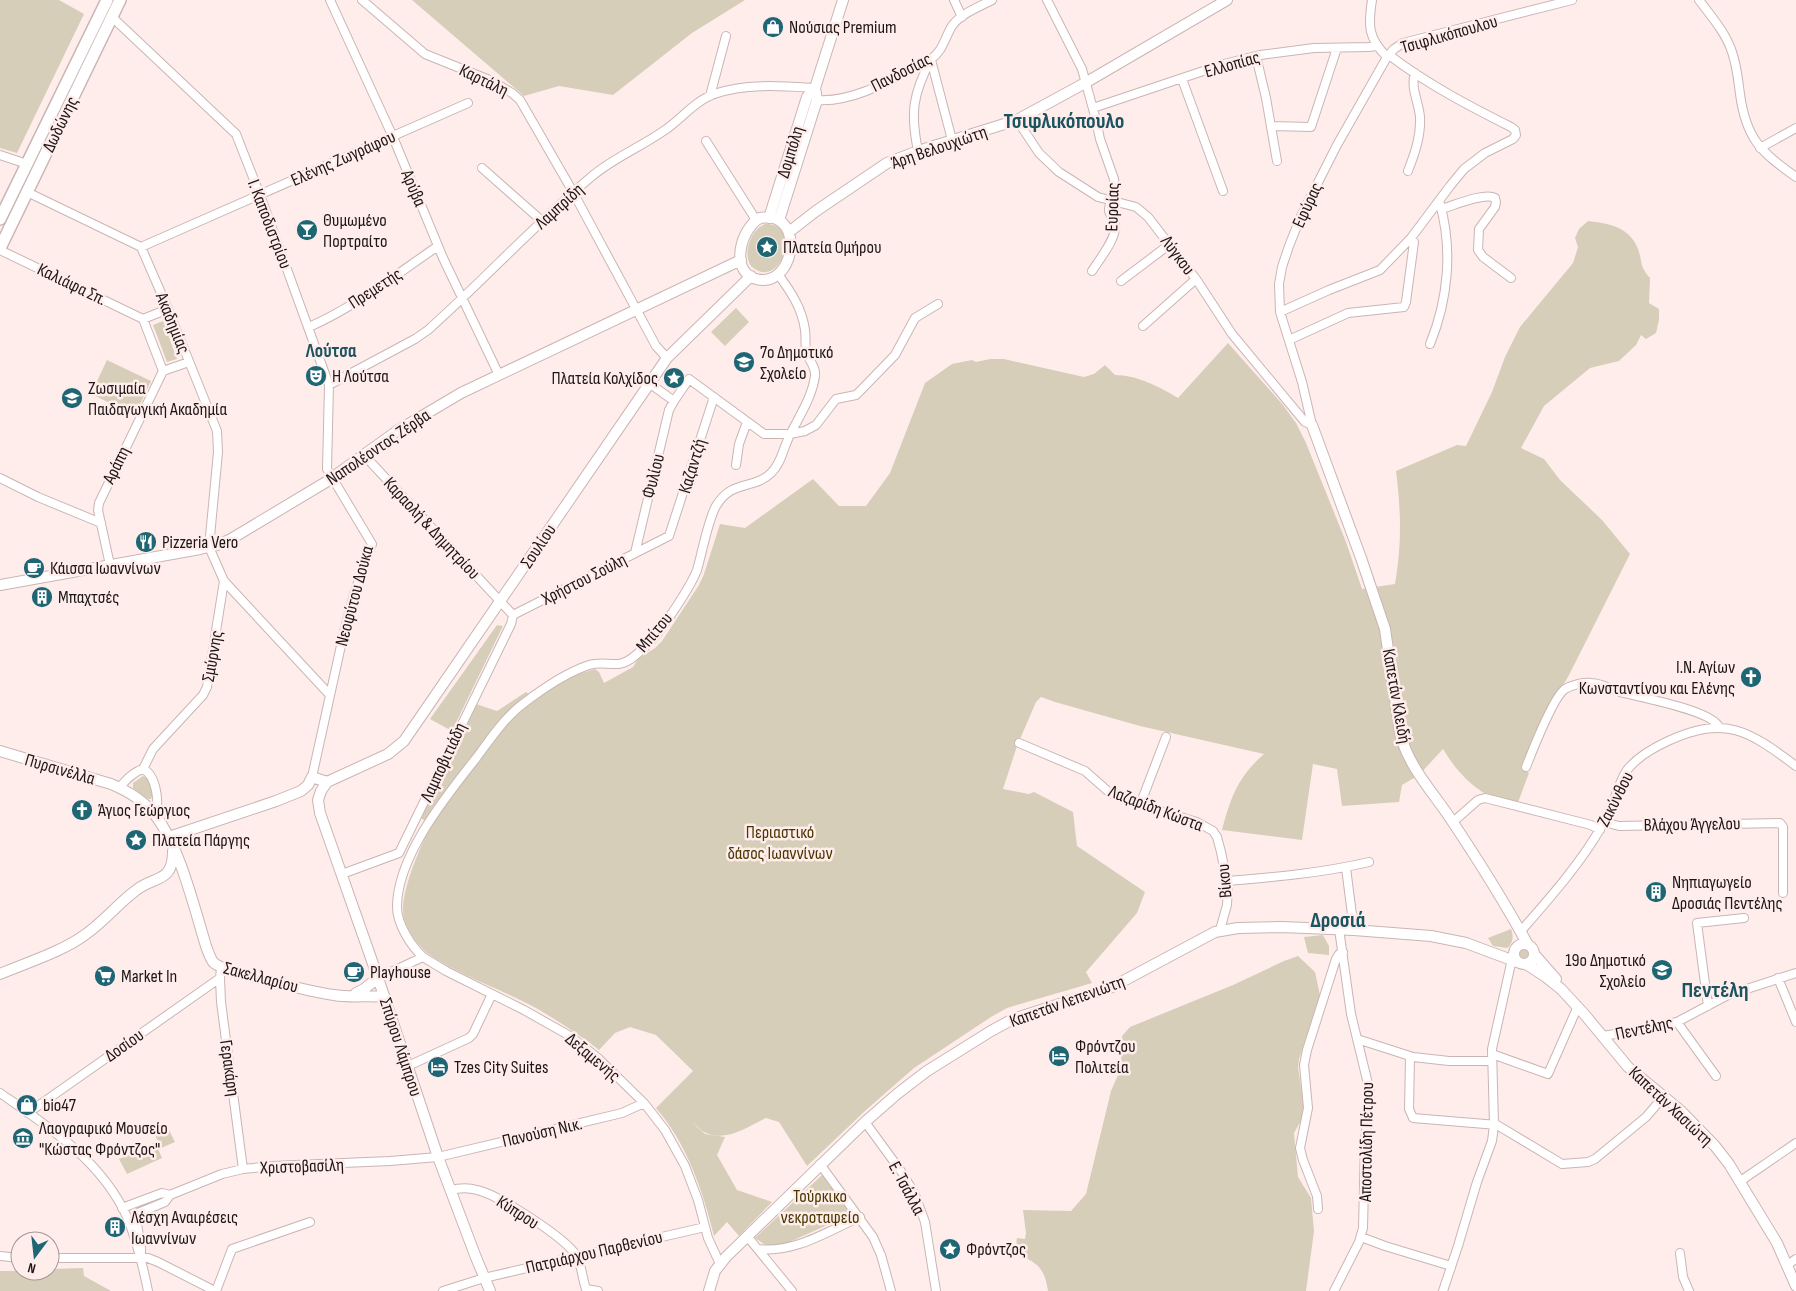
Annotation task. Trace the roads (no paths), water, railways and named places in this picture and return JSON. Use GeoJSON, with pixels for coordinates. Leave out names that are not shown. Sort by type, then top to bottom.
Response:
{"type":"FeatureCollection","features":[{"type":"Feature","properties":{"kind":"main road","name":"Δωδώνης"},"geometry":{"type":"LineString","coordinates":[[0,220],[107,0]]}},
{"type":"Feature","properties":{"kind":"main road","name":"Δωδώνης"},"geometry":{"type":"LineString","coordinates":[[0,249],[120,0]]}},
{"type":"Feature","properties":{"kind":"street","name":"Αρύβα"},"geometry":{"type":"LineString","coordinates":[[330,0],[392,136],[438,246],[499,375]]}},
{"type":"Feature","properties":{"kind":"street","name":"Καρτάλη"},"geometry":{"type":"LineString","coordinates":[[362,0],[425,54],[483,77],[517,96],[531,117],[638,309],[658,350],[667,358]]}},
{"type":"Feature","properties":{"kind":"street","name":"Δομπόλη"},"geometry":{"type":"LineString","coordinates":[[774,219],[807,97],[815,88],[842,0]]}},
{"type":"Feature","properties":{"kind":"street"},"geometry":{"type":"LineString","coordinates":[[954,0],[962,17]]}},
{"type":"Feature","properties":{"kind":"street","name":"Πανδοσίας"},"geometry":{"type":"LineString","coordinates":[[817,100],[838,100],[854,96],[931,60],[939,51],[954,24],[962,17],[992,0]]}},
{"type":"Feature","properties":{"kind":"street","name":"Ευροίας"},"geometry":{"type":"LineString","coordinates":[[1047,0],[1080,64],[1094,108],[1100,140],[1115,185],[1110,213],[1115,222],[1115,229],[1110,244],[1092,271]]}},
{"type":"Feature","properties":{"kind":"street","name":"Άρη Βελουχιώτη"},"geometry":{"type":"LineString","coordinates":[[789,232],[881,167],[918,151],[1017,120],[1085,83],[1227,0]]}},
{"type":"Feature","properties":{"kind":"street"},"geometry":{"type":"LineString","coordinates":[[1280,312],[1328,290],[1380,270],[1440,205],[1460,174],[1485,153],[1513,139],[1516,133],[1511,127],[1466,105],[1388,56],[1376,46],[1370,30],[1372,0]]}},
{"type":"Feature","properties":{"kind":"street","name":"Τσιφλικόπουλου"},"geometry":{"type":"LineString","coordinates":[[1388,56],[1403,43],[1572,0]]}},
{"type":"Feature","properties":{"kind":"street"},"geometry":{"type":"LineString","coordinates":[[1700,0],[1731,47],[1743,117],[1748,130],[1760,148],[1770,158],[1796,177]]}},
{"type":"Feature","properties":{"kind":"street","name":"Ι. Καποδιστρίου"},"geometry":{"type":"LineString","coordinates":[[112,17],[231,128],[238,139],[329,385],[326,463],[332,478]]}},
{"type":"Feature","properties":{"kind":"street"},"geometry":{"type":"LineString","coordinates":[[710,96],[726,36]]}},
{"type":"Feature","properties":{"kind":"street","name":"Ελλοπίας"},"geometry":{"type":"LineString","coordinates":[[1094,108],[1256,56],[1299,50],[1369,48],[1376,46]]}},
{"type":"Feature","properties":{"kind":"street"},"geometry":{"type":"LineString","coordinates":[[1271,126],[1311,126],[1337,48]]}},
{"type":"Feature","properties":{"kind":"street"},"geometry":{"type":"LineString","coordinates":[[1256,56],[1277,160]]}},
{"type":"Feature","properties":{"kind":"street","name":"Εφύρας"},"geometry":{"type":"LineString","coordinates":[[1312,425],[1302,382],[1280,312],[1280,276],[1293,236],[1330,159],[1388,56]]}},
{"type":"Feature","properties":{"kind":"street"},"geometry":{"type":"LineString","coordinates":[[931,60],[952,140]]}},
{"type":"Feature","properties":{"kind":"street"},"geometry":{"type":"LineString","coordinates":[[918,151],[913,130],[914,106],[923,76],[931,60]]}},
{"type":"Feature","properties":{"kind":"street"},"geometry":{"type":"LineString","coordinates":[[1408,171],[1419,139],[1419,110],[1413,81],[1415,73]]}},
{"type":"Feature","properties":{"kind":"street"},"geometry":{"type":"LineString","coordinates":[[1182,79],[1222,191]]}},
{"type":"Feature","properties":{"kind":"street","name":"Λαμπρίδη"},"geometry":{"type":"LineString","coordinates":[[329,385],[415,339],[428,330],[573,192],[601,169],[664,131],[701,100],[738,89],[762,86],[815,88]]}},
{"type":"Feature","properties":{"kind":"street","name":"Δομπόλη"},"geometry":{"type":"LineString","coordinates":[[774,219],[817,100],[815,88]]}},
{"type":"Feature","properties":{"kind":"street","name":"Ελένης Ζωγράφου"},"geometry":{"type":"LineString","coordinates":[[141,247],[468,103]]}},
{"type":"Feature","properties":{"kind":"street","name":"Λύγκου"},"geometry":{"type":"LineString","coordinates":[[1017,120],[1033,145],[1051,166],[1092,194],[1111,201],[1131,205],[1143,211],[1196,279],[1232,334],[1255,364],[1305,422],[1312,425]]}},
{"type":"Feature","properties":{"kind":"street"},"geometry":{"type":"LineString","coordinates":[[1760,148],[1796,128]]}},
{"type":"Feature","properties":{"kind":"street"},"geometry":{"type":"LineString","coordinates":[[706,141],[756,220]]}},
{"type":"Feature","properties":{"kind":"street"},"geometry":{"type":"LineString","coordinates":[[0,155],[27,164]]}},
{"type":"Feature","properties":{"kind":"street"},"geometry":{"type":"LineString","coordinates":[[482,168],[542,221]]}},
{"type":"Feature","properties":{"kind":"street"},"geometry":{"type":"LineString","coordinates":[[27,192],[141,247]]}},
{"type":"Feature","properties":{"kind":"street"},"geometry":{"type":"LineString","coordinates":[[1440,205],[1482,197],[1491,196],[1495,198],[1495,207],[1479,229],[1478,250],[1483,257],[1512,278]]}},
{"type":"Feature","properties":{"kind":"street"},"geometry":{"type":"LineString","coordinates":[[1430,344],[1440,315],[1447,268],[1446,225],[1440,205]]}},
{"type":"Feature","properties":{"kind":"street"},"geometry":{"type":"LineString","coordinates":[[774,219],[789,232],[791,241],[790,253],[785,267],[778,274],[764,279],[751,276],[743,267],[740,252],[749,228],[756,220],[774,219]]}},
{"type":"Feature","properties":{"kind":"street"},"geometry":{"type":"LineString","coordinates":[[1289,340],[1348,313],[1404,307],[1407,298],[1414,242],[1411,238]]}},
{"type":"Feature","properties":{"kind":"street"},"geometry":{"type":"LineString","coordinates":[[1121,281],[1170,244]]}},
{"type":"Feature","properties":{"kind":"street","name":"Πρεμετής"},"geometry":{"type":"LineString","coordinates":[[309,327],[371,292],[438,246]]}},
{"type":"Feature","properties":{"kind":"street","name":"Ακαδημίας"},"geometry":{"type":"LineString","coordinates":[[141,247],[218,435],[209,547]]}},
{"type":"Feature","properties":{"kind":"street","name":"Καλιάφα Σπ."},"geometry":{"type":"LineString","coordinates":[[0,249],[143,318]]}},
{"type":"Feature","properties":{"kind":"street","name":"Ναπολέοντος Ζέρβα"},"geometry":{"type":"LineString","coordinates":[[0,586],[209,547],[231,539],[332,478],[397,431],[461,393],[741,260]]}},
{"type":"Feature","properties":{"kind":"street","name":"Μπίτου"},"geometry":{"type":"LineString","coordinates":[[423,957],[414,946],[401,923],[397,913],[397,905],[400,886],[410,858],[422,833],[434,815],[496,732],[522,704],[584,667],[598,663],[617,664],[626,662],[653,639],[694,578],[716,507],[733,488],[762,480],[772,472],[778,463],[811,390],[815,370],[806,352],[804,326],[799,306],[778,274]]}},
{"type":"Feature","properties":{"kind":"street","name":"Σουλίου"},"geometry":{"type":"LineString","coordinates":[[327,782],[388,754],[400,744],[501,601],[667,358],[751,276]]}},
{"type":"Feature","properties":{"kind":"street"},"geometry":{"type":"LineString","coordinates":[[1142,326],[1196,279]]}},
{"type":"Feature","properties":{"kind":"street"},"geometry":{"type":"LineString","coordinates":[[714,397],[764,434],[790,434],[813,428],[836,399],[857,394],[895,355],[915,318],[938,304]]}},
{"type":"Feature","properties":{"kind":"street"},"geometry":{"type":"LineString","coordinates":[[168,309],[143,318],[163,371],[189,362]]}},
{"type":"Feature","properties":{"kind":"street","name":"Αράπη"},"geometry":{"type":"LineString","coordinates":[[110,565],[98,510],[100,499],[163,371]]}},
{"type":"Feature","properties":{"kind":"street","name":"Φυλίου"},"geometry":{"type":"LineString","coordinates":[[635,553],[669,410],[674,400],[689,379],[714,397]]}},
{"type":"Feature","properties":{"kind":"street"},"geometry":{"type":"LineString","coordinates":[[650,383],[674,400]]}},
{"type":"Feature","properties":{"kind":"street","name":"Καζαντζή"},"geometry":{"type":"LineString","coordinates":[[671,534],[714,397]]}},
{"type":"Feature","properties":{"kind":"street"},"geometry":{"type":"LineString","coordinates":[[736,465],[737,451],[747,422]]}},
{"type":"Feature","properties":{"kind":"street","name":"Καπετάν Κλειδή"},"geometry":{"type":"LineString","coordinates":[[1312,425],[1385,629],[1400,733],[1405,749],[1417,772],[1453,822],[1528,945],[1533,949],[1534,954]]}},
{"type":"Feature","properties":{"kind":"street","name":"Καραολή & Δημητρίου"},"geometry":{"type":"LineString","coordinates":[[364,455],[501,601]]}},
{"type":"Feature","properties":{"kind":"street"},"geometry":{"type":"LineString","coordinates":[[0,478],[38,497],[101,523]]}},
{"type":"Feature","properties":{"kind":"street","name":"Νεοφύτου Δούκα"},"geometry":{"type":"LineString","coordinates":[[312,777],[329,694],[354,594],[372,544],[332,478]]}},
{"type":"Feature","properties":{"kind":"street","name":"Χρήστου Σούλη"},"geometry":{"type":"LineString","coordinates":[[513,615],[671,534]]}},
{"type":"Feature","properties":{"kind":"street"},"geometry":{"type":"LineString","coordinates":[[209,547],[224,581],[329,694]]}},
{"type":"Feature","properties":{"kind":"street","name":"Σμύρνης"},"geometry":{"type":"LineString","coordinates":[[143,769],[153,749],[203,695],[207,688],[224,581]]}},
{"type":"Feature","properties":{"kind":"street"},"geometry":{"type":"LineString","coordinates":[[501,601],[513,615]]}},
{"type":"Feature","properties":{"kind":"street","name":"Λαμποβιτιάδη"},"geometry":{"type":"LineString","coordinates":[[342,874],[399,853],[511,624],[513,615]]}},
{"type":"Feature","properties":{"kind":"street"},"geometry":{"type":"LineString","coordinates":[[1526,767],[1545,721],[1562,692],[1570,687],[1585,683],[1594,683],[1617,691],[1669,703],[1714,720],[1718,727]]}},
{"type":"Feature","properties":{"kind":"street","name":"Ζακύνθου"},"geometry":{"type":"LineString","coordinates":[[1521,931],[1562,885],[1602,826],[1625,774],[1635,762],[1654,748],[1697,730],[1718,727],[1734,729],[1755,738],[1796,766]]}},
{"type":"Feature","properties":{"kind":"street"},"geometry":{"type":"LineString","coordinates":[[1140,805],[1166,737]]}},
{"type":"Feature","properties":{"kind":"street","name":"Λαζαρίδη Κώστα"},"geometry":{"type":"LineString","coordinates":[[1019,742],[1081,768],[1106,792],[1140,805],[1197,822],[1214,832]]}},
{"type":"Feature","properties":{"kind":"street","name":"Πυρσινέλλα"},"geometry":{"type":"LineString","coordinates":[[0,751],[98,779],[120,788]]}},
{"type":"Feature","properties":{"kind":"street"},"geometry":{"type":"LineString","coordinates":[[0,974],[70,944],[86,934],[133,892],[166,874],[171,866],[171,842],[155,815],[141,802],[120,788],[130,776],[143,769],[150,773],[152,779],[157,806],[155,815]]}},
{"type":"Feature","properties":{"kind":"street"},"geometry":{"type":"LineString","coordinates":[[171,842],[305,789],[312,777],[327,782],[318,800],[301,795],[276,801]]}},
{"type":"Feature","properties":{"kind":"street","name":"Βλάχου Άγγελου"},"geometry":{"type":"LineString","coordinates":[[1453,822],[1478,800],[1484,798],[1591,825],[1602,826],[1780,823],[1782,827],[1783,893]]}},
{"type":"Feature","properties":{"kind":"street","name":"Σπύρου Λάμπρου"},"geometry":{"type":"LineString","coordinates":[[318,800],[319,810],[438,1157],[490,1291]]}},
{"type":"Feature","properties":{"kind":"street","name":"Βίκου"},"geometry":{"type":"LineString","coordinates":[[1214,832],[1221,852],[1227,881],[1227,905],[1220,930]]}},
{"type":"Feature","properties":{"kind":"street","name":"Σακελλαρίου"},"geometry":{"type":"LineString","coordinates":[[171,842],[210,956],[221,973],[342,996],[365,995],[384,997]]}},
{"type":"Feature","properties":{"kind":"street"},"geometry":{"type":"LineString","coordinates":[[1227,881],[1288,876],[1346,868],[1369,862]]}},
{"type":"Feature","properties":{"kind":"street"},"geometry":{"type":"LineString","coordinates":[[1346,868],[1354,930]]}},
{"type":"Feature","properties":{"kind":"street"},"geometry":{"type":"LineString","coordinates":[[1708,1006],[1697,923],[1744,918]]}},
{"type":"Feature","properties":{"kind":"street","name":"Καπετάν Λεπενιώτη"},"geometry":{"type":"LineString","coordinates":[[720,1264],[865,1122],[897,1094],[927,1072],[996,1028],[1025,1014],[1105,990],[1139,974],[1220,930],[1248,927],[1354,930],[1451,939],[1515,957]]}},
{"type":"Feature","properties":{"kind":"street","name":"Αποστολίδη Πέτρου"},"geometry":{"type":"LineString","coordinates":[[1334,1291],[1361,1237],[1364,1217],[1365,1142],[1370,1092],[1350,1007],[1339,929]]}},
{"type":"Feature","properties":{"kind":"street"},"geometry":{"type":"LineString","coordinates":[[1443,1291],[1477,1182],[1489,1152],[1494,1125],[1492,1058],[1496,1024],[1521,931]]}},
{"type":"Feature","properties":{"kind":"street"},"geometry":{"type":"LineString","coordinates":[[1515,957],[1523,944],[1528,945]]}},
{"type":"Feature","properties":{"kind":"street"},"geometry":{"type":"LineString","coordinates":[[1318,1209],[1317,1196],[1300,1148],[1308,1108],[1305,1058],[1323,995],[1336,959],[1343,952]]}},
{"type":"Feature","properties":{"kind":"street"},"geometry":{"type":"LineString","coordinates":[[1515,957],[1531,962],[1534,954]]}},
{"type":"Feature","properties":{"kind":"street","name":"Καπετάν Χασιώτη"},"geometry":{"type":"LineString","coordinates":[[1534,954],[1557,980],[1561,989]]}},
{"type":"Feature","properties":{"kind":"street"},"geometry":{"type":"LineString","coordinates":[[378,978],[423,957]]}},
{"type":"Feature","properties":{"kind":"street","name":"Δεξαμενής"},"geometry":{"type":"LineString","coordinates":[[423,957],[440,968],[545,1021],[580,1043],[644,1103],[661,1123],[680,1155],[696,1192],[714,1255],[720,1264]]}},
{"type":"Feature","properties":{"kind":"street","name":"Καπετάν Χασιώτη"},"geometry":{"type":"LineString","coordinates":[[1515,957],[1561,989],[1578,1006],[1628,1066],[1705,1134],[1722,1154],[1777,1243],[1792,1262],[1796,1286]]}},
{"type":"Feature","properties":{"kind":"street","name":"Δοσίου"},"geometry":{"type":"LineString","coordinates":[[28,1113],[221,973]]}},
{"type":"Feature","properties":{"kind":"street","name":"Γερακάρη"},"geometry":{"type":"LineString","coordinates":[[221,973],[221,1002],[243,1169]]}},
{"type":"Feature","properties":{"kind":"street","name":"Πεντέλης"},"geometry":{"type":"LineString","coordinates":[[1602,1036],[1635,1032],[1677,1022],[1728,995],[1796,973]]}},
{"type":"Feature","properties":{"kind":"street","name":"Σακελλαρίου"},"geometry":{"type":"LineString","coordinates":[[342,996],[360,992],[378,978]]}},
{"type":"Feature","properties":{"kind":"street"},"geometry":{"type":"LineString","coordinates":[[1778,978],[1796,1022]]}},
{"type":"Feature","properties":{"kind":"street"},"geometry":{"type":"LineString","coordinates":[[408,1066],[469,1038],[473,1034],[492,994]]}},
{"type":"Feature","properties":{"kind":"street"},"geometry":{"type":"LineString","coordinates":[[1357,1039],[1410,1057],[1437,1060],[1492,1058],[1548,1074],[1578,1006]]}},
{"type":"Feature","properties":{"kind":"street"},"geometry":{"type":"LineString","coordinates":[[1677,1022],[1716,1076]]}},
{"type":"Feature","properties":{"kind":"street"},"geometry":{"type":"LineString","coordinates":[[1410,1057],[1409,1109],[1413,1118],[1494,1125],[1504,1128],[1560,1164],[1568,1165],[1588,1162],[1600,1155],[1646,1116],[1664,1096]]}},
{"type":"Feature","properties":{"kind":"street"},"geometry":{"type":"LineString","coordinates":[[0,1093],[89,1162],[104,1180],[129,1222],[141,1258],[148,1291]]}},
{"type":"Feature","properties":{"kind":"street","name":"Πανούση Νικ."},"geometry":{"type":"LineString","coordinates":[[438,1157],[622,1113],[644,1103]]}},
{"type":"Feature","properties":{"kind":"street","name":"Ε. Τσάλλα"},"geometry":{"type":"LineString","coordinates":[[865,1122],[900,1170],[915,1195],[926,1228],[936,1291]]}},
{"type":"Feature","properties":{"kind":"street"},"geometry":{"type":"LineString","coordinates":[[1739,1182],[1796,1143]]}},
{"type":"Feature","properties":{"kind":"street","name":"Χριστοβασίλη"},"geometry":{"type":"LineString","coordinates":[[138,1213],[165,1202],[170,1195],[222,1174],[243,1169],[438,1157]]}},
{"type":"Feature","properties":{"kind":"street"},"geometry":{"type":"LineString","coordinates":[[820,1164],[860,1217],[879,1249],[890,1291]]}},
{"type":"Feature","properties":{"kind":"street","name":"Κύπρου"},"geometry":{"type":"LineString","coordinates":[[450,1190],[470,1188],[500,1198],[562,1240],[576,1256]]}},
{"type":"Feature","properties":{"kind":"street","name":"Χριστοβασίλη"},"geometry":{"type":"LineString","coordinates":[[122,1208],[162,1193],[170,1195]]}},
{"type":"Feature","properties":{"kind":"street"},"geometry":{"type":"LineString","coordinates":[[122,1208],[138,1213],[136,1220],[141,1243],[141,1258]]}},
{"type":"Feature","properties":{"kind":"street"},"geometry":{"type":"LineString","coordinates":[[759,1250],[790,1248],[860,1217]]}},
{"type":"Feature","properties":{"kind":"street"},"geometry":{"type":"LineString","coordinates":[[60,1258],[141,1258],[158,1262],[216,1291],[232,1248],[310,1222]]}},
{"type":"Feature","properties":{"kind":"street","name":"Πατριάρχου Παρθενίου"},"geometry":{"type":"LineString","coordinates":[[443,1291],[484,1278],[705,1227]]}},
{"type":"Feature","properties":{"kind":"street"},"geometry":{"type":"LineString","coordinates":[[748,1236],[792,1291]]}},
{"type":"Feature","properties":{"kind":"street"},"geometry":{"type":"LineString","coordinates":[[1361,1237],[1451,1266]]}},
{"type":"Feature","properties":{"kind":"street"},"geometry":{"type":"LineString","coordinates":[[1680,1253],[1683,1276],[1689,1291]]}},
{"type":"Feature","properties":{"kind":"street"},"geometry":{"type":"LineString","coordinates":[[576,1256],[586,1289],[598,1291]]}},
{"type":"Feature","properties":{"kind":"street"},"geometry":{"type":"LineString","coordinates":[[709,1291],[712,1278],[720,1264]]}},
{"type":"Feature","properties":{"kind":"place","name":"Νούσιας Premium"},"geometry":{"type":"Point","coordinates":[773,27]}},
{"type":"Feature","properties":{"kind":"place","name":"Θυμωμένο Πορτραίτο"},"geometry":{"type":"Point","coordinates":[307,230]}},
{"type":"Feature","properties":{"kind":"place","name":"Πλατεία Ομήρου"},"geometry":{"type":"Point","coordinates":[767,247]}},
{"type":"Feature","properties":{"kind":"place","name":"7ο Δημοτικό Σχολείο"},"geometry":{"type":"Point","coordinates":[744,362]}},
{"type":"Feature","properties":{"kind":"place","name":"Η Λούτσα"},"geometry":{"type":"Point","coordinates":[316,376]}},
{"type":"Feature","properties":{"kind":"place","name":"Πλατεία Κολχίδος"},"geometry":{"type":"Point","coordinates":[674,378]}},
{"type":"Feature","properties":{"kind":"place","name":"Ζωσιμαία Παιδαγωγική Ακαδημία"},"geometry":{"type":"Point","coordinates":[72,398]}},
{"type":"Feature","properties":{"kind":"place","name":"Pizzeria Vero"},"geometry":{"type":"Point","coordinates":[146,542]}},
{"type":"Feature","properties":{"kind":"place","name":"Κάισσα Ιωαννίνων"},"geometry":{"type":"Point","coordinates":[34,568]}},
{"type":"Feature","properties":{"kind":"place","name":"Μπαχτσές"},"geometry":{"type":"Point","coordinates":[42,597]}},
{"type":"Feature","properties":{"kind":"place","name":"Ι.Ν. Αγίων Κωνσταντίνου και Ελένης"},"geometry":{"type":"Point","coordinates":[1751,677]}},
{"type":"Feature","properties":{"kind":"place","name":"Άγιος Γεώργιος"},"geometry":{"type":"Point","coordinates":[82,810]}},
{"type":"Feature","properties":{"kind":"place","name":"Πλατεία Πάργης"},"geometry":{"type":"Point","coordinates":[136,840]}},
{"type":"Feature","properties":{"kind":"place","name":"Νηπιαγωγείο Δροσιάς Πεντέλης"},"geometry":{"type":"Point","coordinates":[1656,892]}},
{"type":"Feature","properties":{"kind":"place","name":"19ο Δημοτικό Σχολείο"},"geometry":{"type":"Point","coordinates":[1662,970]}},
{"type":"Feature","properties":{"kind":"place","name":"Playhouse"},"geometry":{"type":"Point","coordinates":[354,972]}},
{"type":"Feature","properties":{"kind":"place","name":"Market In"},"geometry":{"type":"Point","coordinates":[105,976]}},
{"type":"Feature","properties":{"kind":"place","name":"Φρόντζου Πολιτεία"},"geometry":{"type":"Point","coordinates":[1059,1056]}},
{"type":"Feature","properties":{"kind":"place","name":"Tzes City Suites"},"geometry":{"type":"Point","coordinates":[438,1067]}},
{"type":"Feature","properties":{"kind":"place","name":"bio47"},"geometry":{"type":"Point","coordinates":[27,1105]}},
{"type":"Feature","properties":{"kind":"place","name":"Λαογραφικό Μουσείο \"Κώστας Φρόντζος\""},"geometry":{"type":"Point","coordinates":[23,1138]}},
{"type":"Feature","properties":{"kind":"place","name":"Λέσχη Αναιρέσεις Ιωαννίνων"},"geometry":{"type":"Point","coordinates":[115,1227]}},
{"type":"Feature","properties":{"kind":"place","name":"Φρόντζος"},"geometry":{"type":"Point","coordinates":[950,1249]}},
{"type":"Feature","properties":{"kind":"district","name":"Τσιφλικόπουλο"},"geometry":{"type":"Point","coordinates":[1064,120]}},
{"type":"Feature","properties":{"kind":"district","name":"Λούτσα"},"geometry":{"type":"Point","coordinates":[331,350]}},
{"type":"Feature","properties":{"kind":"district","name":"Δροσιά"},"geometry":{"type":"Point","coordinates":[1338,919]}},
{"type":"Feature","properties":{"kind":"district","name":"Πεντέλη"},"geometry":{"type":"Point","coordinates":[1715,989]}},
{"type":"Feature","properties":{"kind":"park label","name":"Περιαστικό δάσος Ιωαννίνων"},"geometry":{"type":"Point","coordinates":[780,842]}},
{"type":"Feature","properties":{"kind":"park label","name":"Τούρκικο νεκροταφείο"},"geometry":{"type":"Point","coordinates":[820,1206]}}]}
